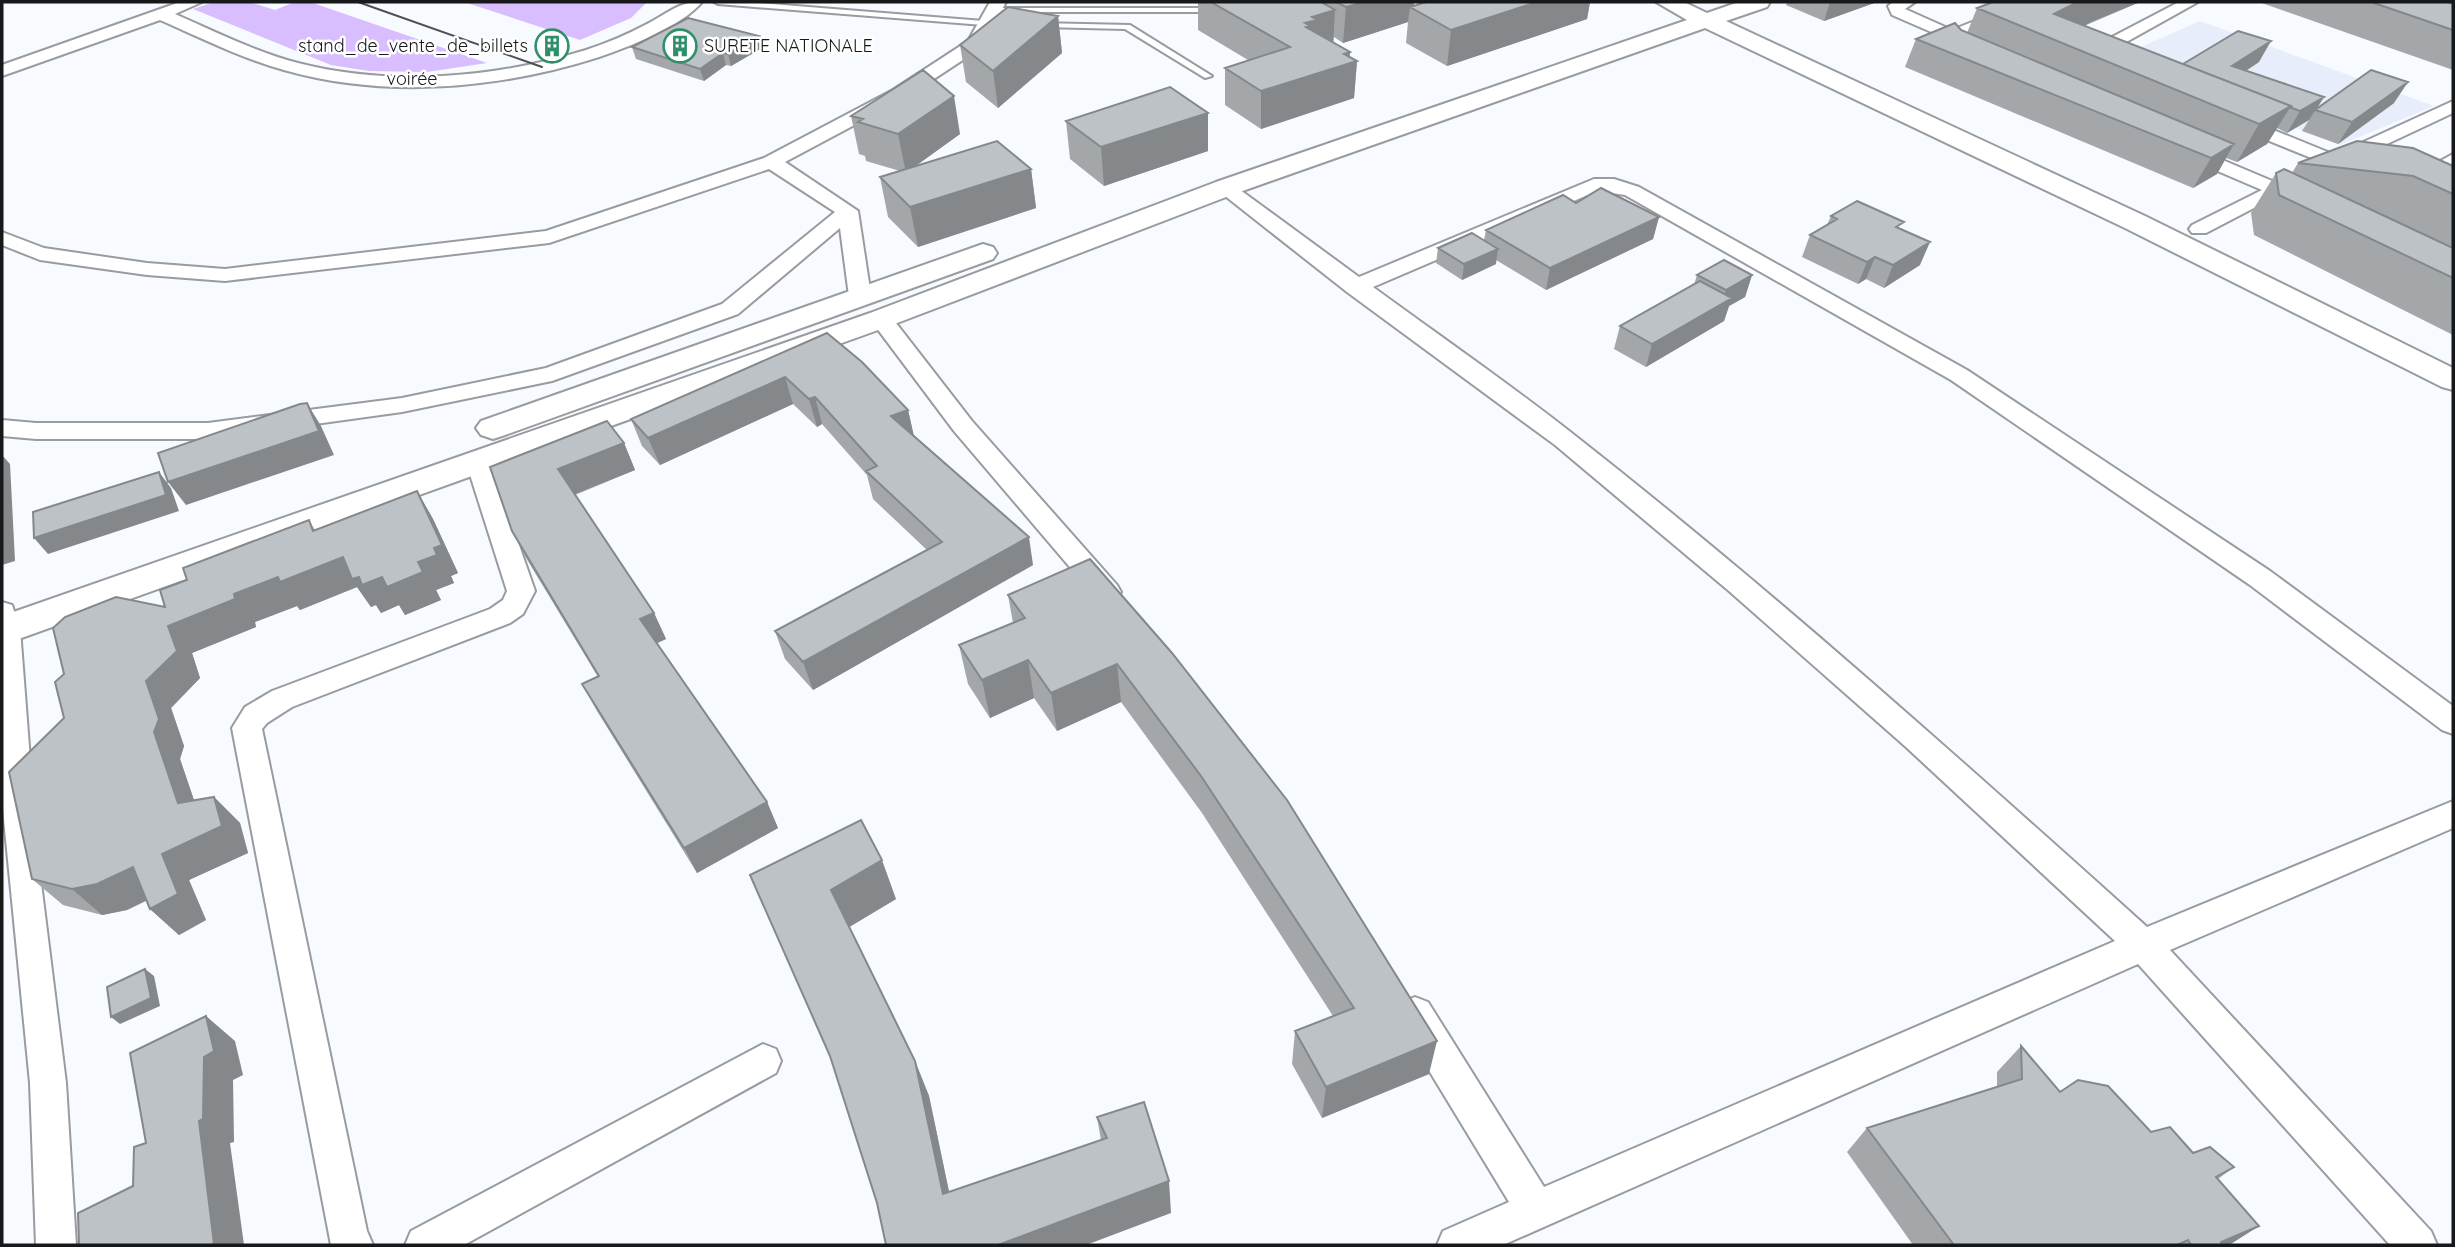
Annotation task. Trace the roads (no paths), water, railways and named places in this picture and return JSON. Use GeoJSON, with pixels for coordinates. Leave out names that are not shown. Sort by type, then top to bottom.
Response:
{"type":"FeatureCollection","features":[{"type":"Feature","properties":{"kind":"main road"},"geometry":{"type":"LineString","coordinates":[[3,619],[478,462],[881,319],[1708,7],[2453,380]]}},
{"type":"Feature","properties":{"kind":"main road"},"geometry":{"type":"LineString","coordinates":[[3,619],[860,296],[1708,7],[2199,229],[2453,353]]}},
{"type":"Feature","properties":{"kind":"street"},"geometry":{"type":"LineString","coordinates":[[2,71],[194,2]]}},
{"type":"Feature","properties":{"kind":"street","name":"voirée"},"geometry":{"type":"LineString","coordinates":[[161,14],[270,60],[310,71],[360,78],[416,81],[479,77],[556,64],[641,35],[694,2]]}},
{"type":"Feature","properties":{"kind":"street"},"geometry":{"type":"LineString","coordinates":[[1907,2],[1896,6],[1898,12],[1955,44],[2035,2]]}},
{"type":"Feature","properties":{"kind":"street"},"geometry":{"type":"LineString","coordinates":[[2108,69],[2093,60],[2095,53],[2190,2]]}},
{"type":"Feature","properties":{"kind":"street"},"geometry":{"type":"LineString","coordinates":[[2,238],[40,254],[147,269],[225,275],[390,258],[549,237],[771,162],[899,94],[975,44],[993,12]]}},
{"type":"Feature","properties":{"kind":"street"},"geometry":{"type":"LineString","coordinates":[[2199,229],[2453,107]]}},
{"type":"Feature","properties":{"kind":"street"},"geometry":{"type":"LineString","coordinates":[[2222,116],[2336,162]]}},
{"type":"Feature","properties":{"kind":"street"},"geometry":{"type":"LineString","coordinates":[[2175,145],[2278,190]]}},
{"type":"Feature","properties":{"kind":"street"},"geometry":{"type":"LineString","coordinates":[[2453,160],[2430,172],[2435,188],[2453,198]]}},
{"type":"Feature","properties":{"kind":"street"},"geometry":{"type":"LineString","coordinates":[[771,162],[848,211],[860,296]]}},
{"type":"Feature","properties":{"kind":"street"},"geometry":{"type":"LineString","coordinates":[[1355,287],[1594,185],[1614,185],[1632,191],[1959,375],[2260,578],[2453,722]]}},
{"type":"Feature","properties":{"kind":"street"},"geometry":{"type":"LineString","coordinates":[[1225,188],[1355,287],[1564,439],[1729,575],[1917,739],[2143,945],[2417,1245]]}},
{"type":"Feature","properties":{"kind":"street"},"geometry":{"type":"LineString","coordinates":[[2,428],[36,431],[208,431],[402,405],[552,374],[730,309],[848,211]]}},
{"type":"Feature","properties":{"kind":"street"},"geometry":{"type":"LineString","coordinates":[[881,319],[963,426],[1125,612]]}},
{"type":"Feature","properties":{"kind":"street"},"geometry":{"type":"LineString","coordinates":[[2,443],[36,431]]}},
{"type":"Feature","properties":{"kind":"street"},"geometry":{"type":"LineString","coordinates":[[353,1245],[349,1240],[247,728],[256,715],[282,699],[500,616],[513,607],[521,591],[478,462]]}},
{"type":"Feature","properties":{"kind":"street"},"geometry":{"type":"LineString","coordinates":[[3,619],[21,851],[48,1083],[56,1245]]}},
{"type":"Feature","properties":{"kind":"street"},"geometry":{"type":"LineString","coordinates":[[1457,1245],[2143,945],[2453,814]]}},
{"type":"Feature","properties":{"kind":"street"},"geometry":{"type":"LineString","coordinates":[[1399,988],[1536,1211]]}},
{"type":"Feature","properties":{"kind":"street"},"geometry":{"type":"LineString","coordinates":[[425,1245],[763,1061]]}},
{"type":"Feature","properties":{"kind":"lane"},"geometry":{"type":"LineString","coordinates":[[718,2],[993,12],[1210,10],[1250,2]]}},
{"type":"Feature","properties":{"kind":"lane"},"geometry":{"type":"LineString","coordinates":[[993,12],[1013,24]]}},
{"type":"Feature","properties":{"kind":"lane"},"geometry":{"type":"LineString","coordinates":[[1025,24],[1128,27],[1208,76]]}},
{"type":"Feature","properties":{"kind":"tram line"},"geometry":{"type":"LineString","coordinates":[[358,2],[542,67]]}},
{"type":"Feature","properties":{"kind":"place","name":"stand_de_vente_de_billets"},"geometry":{"type":"Point","coordinates":[552,46]}},
{"type":"Feature","properties":{"kind":"place","name":"SURETE NATIONALE"},"geometry":{"type":"Point","coordinates":[680,46]}}]}
